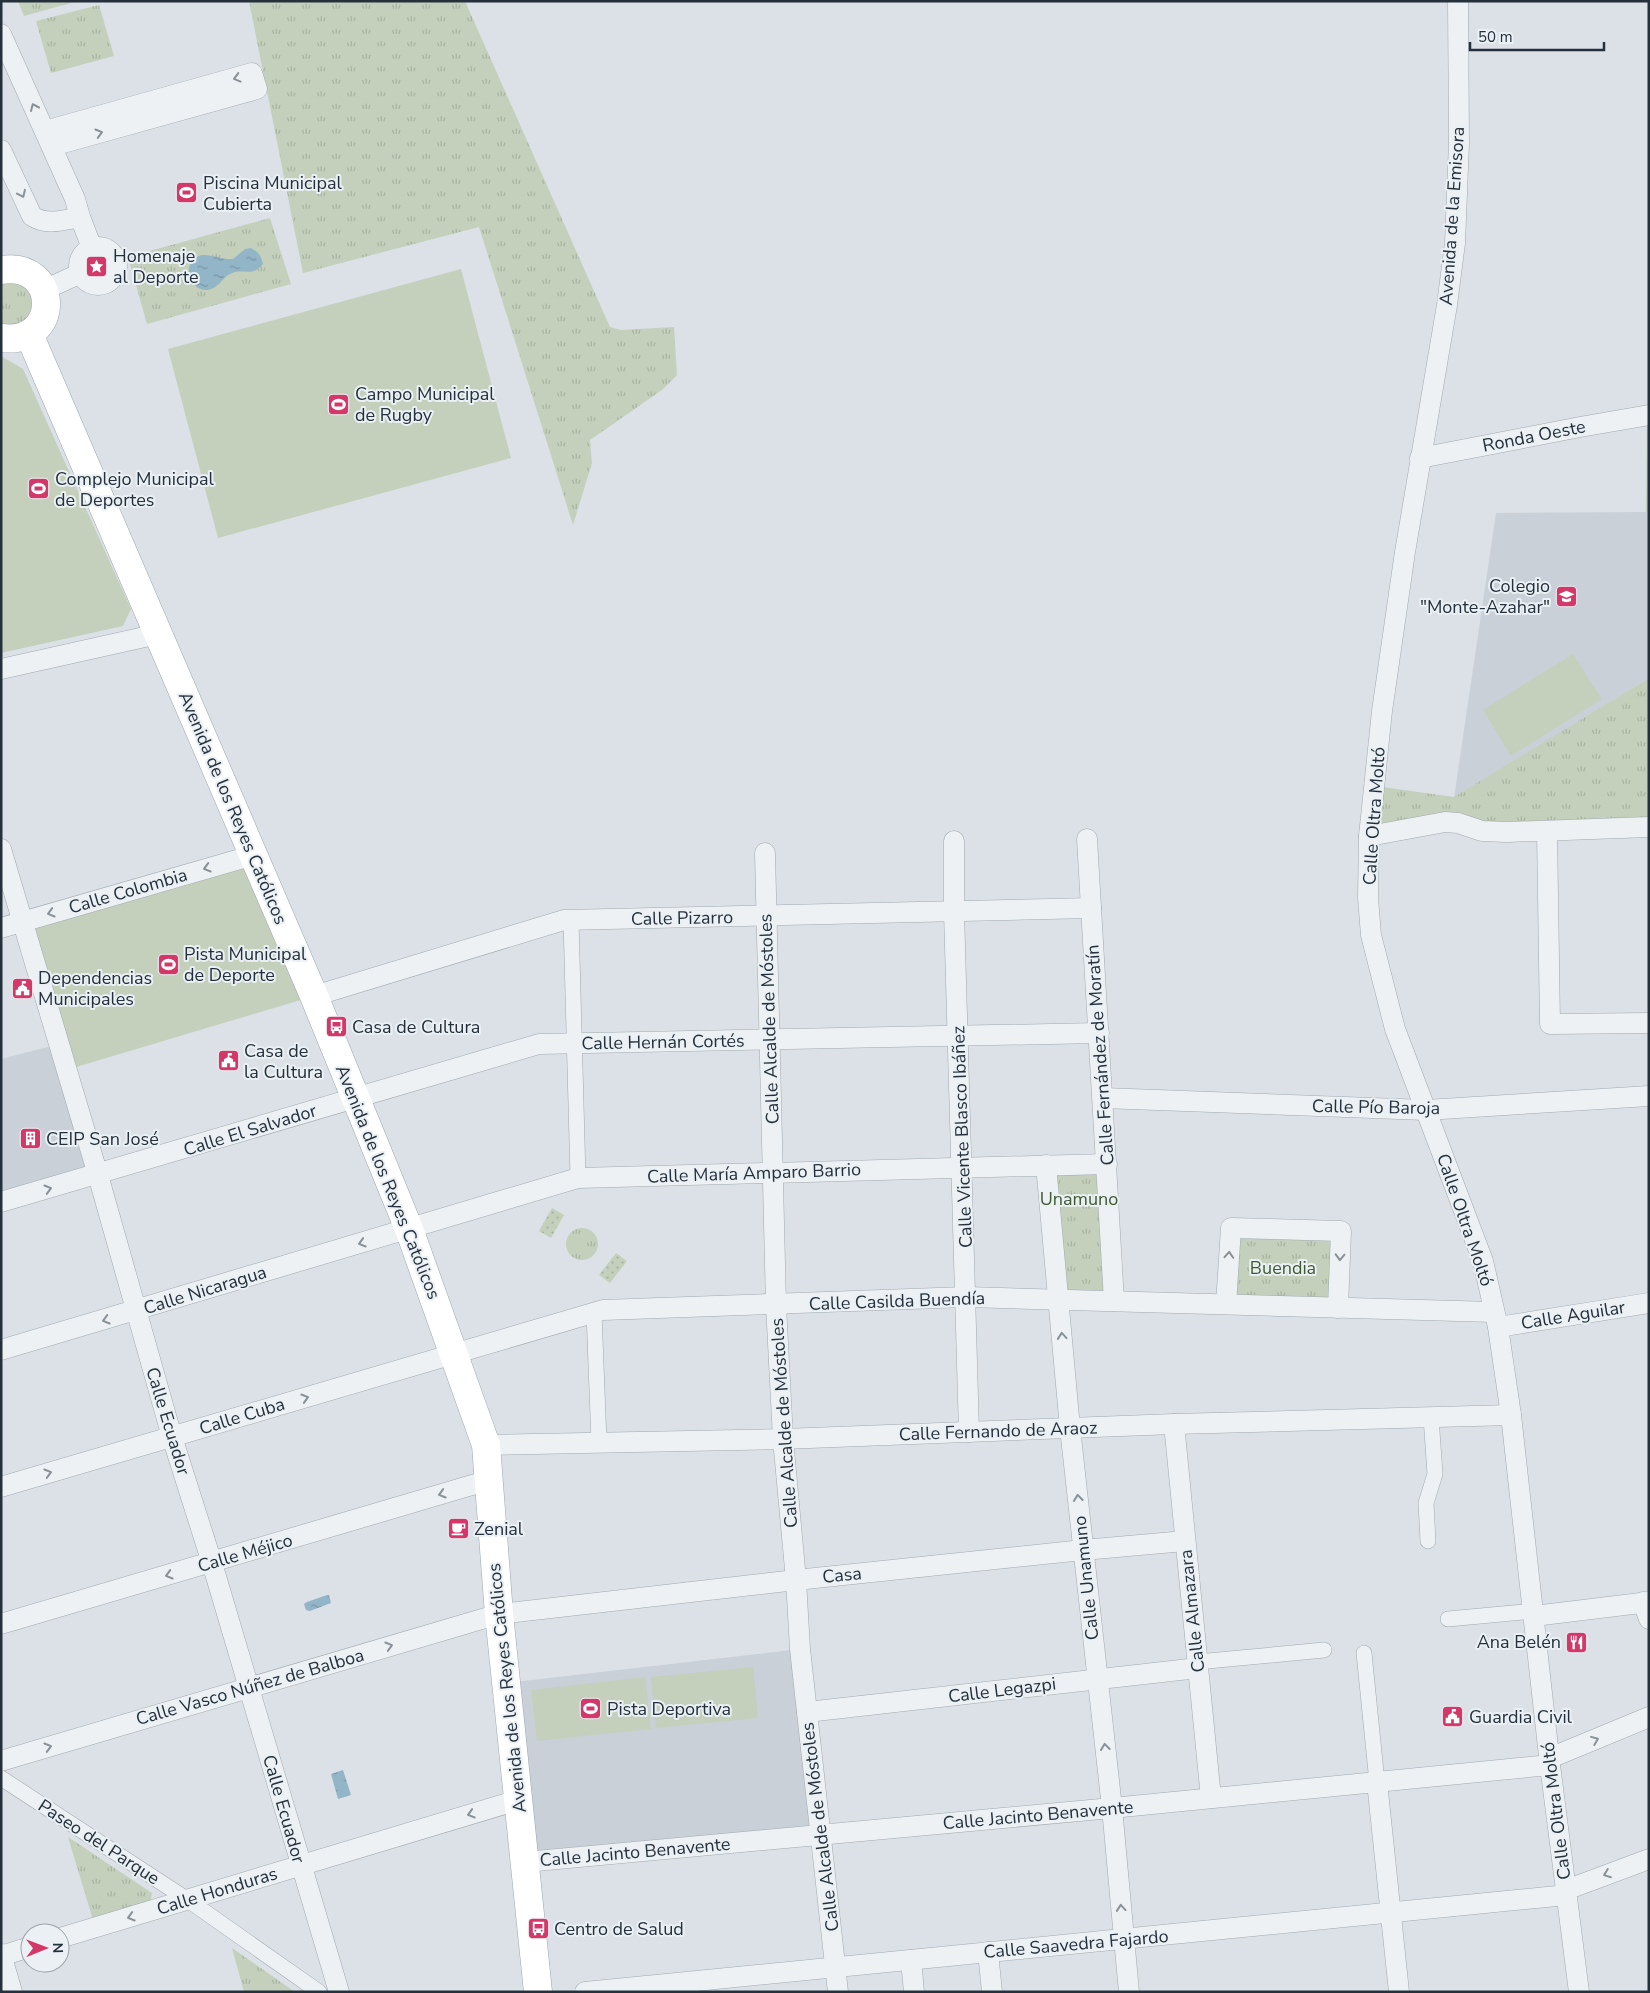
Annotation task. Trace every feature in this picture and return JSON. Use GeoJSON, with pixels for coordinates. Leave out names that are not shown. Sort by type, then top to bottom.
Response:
{"type":"FeatureCollection","features":[{"type":"Feature","properties":{"kind":"main road"},"geometry":{"type":"LineString","coordinates":[[1,269],[12,268],[31,274],[44,290],[46,300],[44,315],[37,328],[30,334],[12,340],[1,338]]}},
{"type":"Feature","properties":{"kind":"main road","name":"Avenida de los Reyes Católicos"},"geometry":{"type":"LineString","coordinates":[[30,334],[314,996],[409,1229],[486,1445],[499,1614],[538,1992]]}},
{"type":"Feature","properties":{"kind":"street","name":"Avenida de la Emisora"},"geometry":{"type":"LineString","coordinates":[[1420,458],[1447,306],[1454,243],[1459,143],[1458,1]]}},
{"type":"Feature","properties":{"kind":"street"},"geometry":{"type":"LineString","coordinates":[[1,34],[75,199],[92,248]]}},
{"type":"Feature","properties":{"kind":"street"},"geometry":{"type":"LineString","coordinates":[[252,73],[257,89],[48,138],[252,73]]}},
{"type":"Feature","properties":{"kind":"street"},"geometry":{"type":"LineString","coordinates":[[1,150],[32,216],[39,221],[54,222],[80,217]]}},
{"type":"Feature","properties":{"kind":"street"},"geometry":{"type":"LineString","coordinates":[[92,248],[104,248],[113,255],[116,261],[116,273],[112,279],[101,285],[89,282],[81,273],[80,267],[83,256],[92,248]]}},
{"type":"Feature","properties":{"kind":"street"},"geometry":{"type":"LineString","coordinates":[[44,290],[81,273]]}},
{"type":"Feature","properties":{"kind":"street","name":"Ronda Oeste"},"geometry":{"type":"LineString","coordinates":[[1420,458],[1580,426],[1649,415]]}},
{"type":"Feature","properties":{"kind":"street","name":"Calle Oltra Moltó"},"geometry":{"type":"LineString","coordinates":[[1420,458],[1384,702],[1369,836],[1368,898],[1371,935],[1396,1029],[1483,1261],[1496,1320],[1511,1415],[1578,1992]]}},
{"type":"Feature","properties":{"kind":"street"},"geometry":{"type":"LineString","coordinates":[[1,669],[158,634]]}},
{"type":"Feature","properties":{"kind":"street"},"geometry":{"type":"LineString","coordinates":[[1369,836],[1445,822],[1458,823],[1482,831],[1547,831],[1649,827]]}},
{"type":"Feature","properties":{"kind":"street"},"geometry":{"type":"LineString","coordinates":[[1547,831],[1550,1024],[1649,1023]]}},
{"type":"Feature","properties":{"kind":"street","name":"Calle Fernández de Moratín"},"geometry":{"type":"LineString","coordinates":[[1087,839],[1114,1301]]}},
{"type":"Feature","properties":{"kind":"street","name":"Calle Vicente Blasco Ibáñez"},"geometry":{"type":"LineString","coordinates":[[954,841],[954,912],[963,1167],[969,1432]]}},
{"type":"Feature","properties":{"kind":"street","name":"Calle Ecuador"},"geometry":{"type":"LineString","coordinates":[[1,849],[98,1175],[172,1437],[212,1563],[338,1992]]}},
{"type":"Feature","properties":{"kind":"street","name":"Calle Alcalde de Móstoles"},"geometry":{"type":"LineString","coordinates":[[764,852],[774,1172],[776,1305],[782,1438],[796,1580],[800,1649],[838,1992]]}},
{"type":"Feature","properties":{"kind":"street","name":"Calle Colombia"},"geometry":{"type":"LineString","coordinates":[[1,928],[254,855]]}},
{"type":"Feature","properties":{"kind":"street","name":"Calle Pizarro"},"geometry":{"type":"LineString","coordinates":[[314,996],[564,920],[1091,908]]}},
{"type":"Feature","properties":{"kind":"street"},"geometry":{"type":"LineString","coordinates":[[571,920],[576,1044],[578,1178]]}},
{"type":"Feature","properties":{"kind":"street","name":"Calle Hernán Cortés"},"geometry":{"type":"LineString","coordinates":[[355,1099],[539,1044],[1099,1033]]}},
{"type":"Feature","properties":{"kind":"street","name":"Calle Pío Baroja"},"geometry":{"type":"LineString","coordinates":[[1103,1098],[1426,1110],[1649,1096]]}},
{"type":"Feature","properties":{"kind":"street","name":"Calle El Salvador"},"geometry":{"type":"LineString","coordinates":[[1,1202],[355,1099]]}},
{"type":"Feature","properties":{"kind":"street","name":"Calle María Amparo Barrio"},"geometry":{"type":"LineString","coordinates":[[409,1229],[578,1178],[1107,1164]]}},
{"type":"Feature","properties":{"kind":"street","name":"Calle Unamuno"},"geometry":{"type":"LineString","coordinates":[[1046,1165],[1070,1428],[1112,1808],[1129,1992]]}},
{"type":"Feature","properties":{"kind":"street"},"geometry":{"type":"LineString","coordinates":[[1226,1304],[1231,1228],[1340,1231],[1338,1308]]}},
{"type":"Feature","properties":{"kind":"street","name":"Calle Nicaragua"},"geometry":{"type":"LineString","coordinates":[[1,1350],[409,1229]]}},
{"type":"Feature","properties":{"kind":"street","name":"Calle Casilda Buendía"},"geometry":{"type":"LineString","coordinates":[[454,1353],[603,1310],[966,1297],[1338,1308],[1496,1320]]}},
{"type":"Feature","properties":{"kind":"street","name":"Calle Aguilar"},"geometry":{"type":"LineString","coordinates":[[1496,1320],[1649,1303]]}},
{"type":"Feature","properties":{"kind":"street"},"geometry":{"type":"LineString","coordinates":[[594,1312],[599,1442]]}},
{"type":"Feature","properties":{"kind":"street","name":"Calle Cuba"},"geometry":{"type":"LineString","coordinates":[[1,1487],[454,1353]]}},
{"type":"Feature","properties":{"kind":"street","name":"Calle Fernando de Araoz"},"geometry":{"type":"LineString","coordinates":[[486,1445],[782,1438],[1174,1424],[1511,1415]]}},
{"type":"Feature","properties":{"kind":"street"},"geometry":{"type":"LineString","coordinates":[[1428,1541],[1426,1503],[1435,1474],[1431,1417]]}},
{"type":"Feature","properties":{"kind":"street","name":"Calle Almazara"},"geometry":{"type":"LineString","coordinates":[[1174,1424],[1210,1798]]}},
{"type":"Feature","properties":{"kind":"street","name":"Calle Méjico"},"geometry":{"type":"LineString","coordinates":[[1,1624],[489,1480]]}},
{"type":"Feature","properties":{"kind":"street","name":"Casa"},"geometry":{"type":"LineString","coordinates":[[499,1614],[796,1580],[1185,1541]]}},
{"type":"Feature","properties":{"kind":"street"},"geometry":{"type":"LineString","coordinates":[[1448,1620],[1647,1608]]}},
{"type":"Feature","properties":{"kind":"street","name":"Calle Vasco Núñez de Balboa"},"geometry":{"type":"LineString","coordinates":[[1,1760],[499,1614]]}},
{"type":"Feature","properties":{"kind":"street"},"geometry":{"type":"LineString","coordinates":[[1198,1665],[1324,1650]]}},
{"type":"Feature","properties":{"kind":"street"},"geometry":{"type":"LineString","coordinates":[[1364,1654],[1399,1992]]}},
{"type":"Feature","properties":{"kind":"street","name":"Calle Legazpi"},"geometry":{"type":"LineString","coordinates":[[807,1712],[1097,1679],[1198,1665]]}},
{"type":"Feature","properties":{"kind":"street","name":"Calle Jacinto Benavente"},"geometry":{"type":"LineString","coordinates":[[525,1862],[1112,1808],[1377,1782],[1550,1762],[1649,1717]]}},
{"type":"Feature","properties":{"kind":"street","name":"Paseo del Parque"},"geometry":{"type":"LineString","coordinates":[[1,1778],[188,1900],[319,1992]]}},
{"type":"Feature","properties":{"kind":"street","name":"Calle Honduras"},"geometry":{"type":"LineString","coordinates":[[70,1935],[518,1800]]}},
{"type":"Feature","properties":{"kind":"street","name":"Calle Saavedra Fajardo"},"geometry":{"type":"LineString","coordinates":[[585,1992],[1390,1914],[1566,1893],[1649,1858]]}},
{"type":"Feature","properties":{"kind":"street"},"geometry":{"type":"LineString","coordinates":[[12,1992],[1,1955],[20,1950]]}},
{"type":"Feature","properties":{"kind":"street"},"geometry":{"type":"LineString","coordinates":[[988,1952],[992,1992]]}},
{"type":"Feature","properties":{"kind":"street"},"geometry":{"type":"LineString","coordinates":[[911,1960],[914,1992]]}},
{"type":"Feature","properties":{"kind":"shaded area","name":"Colegio \"Monte-Azahar\""},"geometry":{"type":"Polygon","coordinates":[[[1649,512],[1649,678],[1454,798],[1496,513],[1649,512]]]}},
{"type":"Feature","properties":{"kind":"shaded area"},"geometry":{"type":"Polygon","coordinates":[[[59,1044],[98,1175],[1,1202],[1,1059],[59,1044]]]}},
{"type":"Feature","properties":{"kind":"shaded area"},"geometry":{"type":"Polygon","coordinates":[[[800,1649],[820,1835],[525,1862],[506,1683],[800,1649]]]}},
{"type":"Feature","properties":{"kind":"green space"},"geometry":{"type":"Polygon","coordinates":[[[18,1],[78,1],[24,16],[18,1]]]}},
{"type":"Feature","properties":{"kind":"green space"},"geometry":{"type":"Polygon","coordinates":[[[249,1],[465,1],[610,327],[621,330],[674,327],[677,375],[662,390],[590,440],[592,463],[573,525],[479,227],[303,273],[249,1]]]}},
{"type":"Feature","properties":{"kind":"green space"},"geometry":{"type":"Polygon","coordinates":[[[99,5],[114,56],[51,73],[36,21],[99,5]]]}},
{"type":"Feature","properties":{"kind":"green space"},"geometry":{"type":"Polygon","coordinates":[[[270,218],[291,284],[147,324],[128,257],[270,218]]]}},
{"type":"Feature","properties":{"kind":"green space","name":"Campo Municipal de Rugby"},"geometry":{"type":"Polygon","coordinates":[[[461,269],[511,458],[218,538],[168,349],[461,269]]]}},
{"type":"Feature","properties":{"kind":"green space"},"geometry":{"type":"Polygon","coordinates":[[[15,273],[42,310],[1,334],[1,274],[15,273]]]}},
{"type":"Feature","properties":{"kind":"green space","name":"Complejo Municipal de Deportes"},"geometry":{"type":"Polygon","coordinates":[[[1,356],[23,369],[131,609],[123,626],[1,653],[1,356]]]}},
{"type":"Feature","properties":{"kind":"green space"},"geometry":{"type":"Polygon","coordinates":[[[1647,415],[1649,415],[1649,512],[1646,512],[1647,415]]]}},
{"type":"Feature","properties":{"kind":"green space"},"geometry":{"type":"Polygon","coordinates":[[[1573,654],[1602,699],[1511,756],[1483,710],[1573,654]]]}},
{"type":"Feature","properties":{"kind":"green space"},"geometry":{"type":"Polygon","coordinates":[[[1649,678],[1649,827],[1458,823],[1369,836],[1375,786],[1454,797],[1649,678]]]}},
{"type":"Feature","properties":{"kind":"green space","name":"Pista Municipal de Deporte"},"geometry":{"type":"Polygon","coordinates":[[[254,855],[314,996],[66,1070],[23,921],[254,855]]]}},
{"type":"Feature","properties":{"kind":"green space","name":"Unamuno"},"geometry":{"type":"Polygon","coordinates":[[[1107,1164],[1114,1301],[1059,1300],[1046,1165],[1107,1164]]]}},
{"type":"Feature","properties":{"kind":"green space"},"geometry":{"type":"Polygon","coordinates":[[[552,1208],[564,1215],[551,1238],[539,1231],[552,1208]]]}},
{"type":"Feature","properties":{"kind":"green space"},"geometry":{"type":"Polygon","coordinates":[[[582,1228],[588,1229],[593,1233],[597,1238],[597,1250],[593,1255],[588,1259],[582,1260],[576,1259],[571,1255],[567,1250],[566,1244],[567,1238],[571,1233],[576,1229],[582,1228]]]}},
{"type":"Feature","properties":{"kind":"green space","name":"Buendia"},"geometry":{"type":"Polygon","coordinates":[[[1231,1228],[1341,1231],[1338,1308],[1226,1304],[1231,1228]]]}},
{"type":"Feature","properties":{"kind":"green space"},"geometry":{"type":"Polygon","coordinates":[[[616,1253],[627,1261],[610,1283],[599,1275],[616,1253]]]}},
{"type":"Feature","properties":{"kind":"green space","name":"Pista Deportiva"},"geometry":{"type":"Polygon","coordinates":[[[753,1667],[758,1718],[656,1728],[651,1677],[753,1667]]]}},
{"type":"Feature","properties":{"kind":"green space","name":"Pista Deportiva"},"geometry":{"type":"Polygon","coordinates":[[[645,1677],[651,1729],[537,1741],[531,1690],[645,1677]]]}},
{"type":"Feature","properties":{"kind":"green space"},"geometry":{"type":"Polygon","coordinates":[[[68,1837],[152,1893],[150,1904],[93,1920],[68,1837]]]}},
{"type":"Feature","properties":{"kind":"green space"},"geometry":{"type":"Polygon","coordinates":[[[232,1948],[295,1992],[244,1992],[232,1948]]]}},
{"type":"Feature","properties":{"kind":"water"},"geometry":{"type":"Polygon","coordinates":[[[251,248],[259,254],[263,264],[256,270],[235,272],[227,276],[214,288],[206,290],[194,285],[191,280],[189,268],[191,262],[196,258],[206,255],[233,259],[245,249],[251,248]]]}},
{"type":"Feature","properties":{"kind":"water"},"geometry":{"type":"Polygon","coordinates":[[[329,1595],[331,1603],[310,1611],[306,1610],[304,1604],[329,1595]]]}},
{"type":"Feature","properties":{"kind":"water"},"geometry":{"type":"Polygon","coordinates":[[[343,1770],[351,1795],[338,1799],[331,1774],[343,1770]]]}},
{"type":"Feature","properties":{"kind":"place","name":"Piscina Municipal Cubierta"},"geometry":{"type":"Point","coordinates":[187,193]}},
{"type":"Feature","properties":{"kind":"place","name":"Homenaje al Deporte"},"geometry":{"type":"Point","coordinates":[97,266]}},
{"type":"Feature","properties":{"kind":"place","name":"Campo Municipal de Rugby"},"geometry":{"type":"Point","coordinates":[339,404]}},
{"type":"Feature","properties":{"kind":"place","name":"Complejo Municipal de Deportes"},"geometry":{"type":"Point","coordinates":[39,489]}},
{"type":"Feature","properties":{"kind":"place","name":"Colegio \"Monte-Azahar\""},"geometry":{"type":"Point","coordinates":[1566,596]}},
{"type":"Feature","properties":{"kind":"place","name":"Pista Municipal de Deporte"},"geometry":{"type":"Point","coordinates":[168,964]}},
{"type":"Feature","properties":{"kind":"place","name":"Dependencias Municipales"},"geometry":{"type":"Point","coordinates":[22,988]}},
{"type":"Feature","properties":{"kind":"place","name":"Casa de Cultura"},"geometry":{"type":"Point","coordinates":[336,1027]}},
{"type":"Feature","properties":{"kind":"place","name":"Casa de la Cultura"},"geometry":{"type":"Point","coordinates":[228,1061]}},
{"type":"Feature","properties":{"kind":"place","name":"CEIP San José"},"geometry":{"type":"Point","coordinates":[30,1139]}},
{"type":"Feature","properties":{"kind":"place","name":"Zenial"},"geometry":{"type":"Point","coordinates":[458,1529]}},
{"type":"Feature","properties":{"kind":"place","name":"Ana Belén"},"geometry":{"type":"Point","coordinates":[1577,1642]}},
{"type":"Feature","properties":{"kind":"place","name":"Pista Deportiva"},"geometry":{"type":"Point","coordinates":[591,1709]}},
{"type":"Feature","properties":{"kind":"place","name":"Guardia Civil"},"geometry":{"type":"Point","coordinates":[1453,1717]}},
{"type":"Feature","properties":{"kind":"place","name":"Centro de Salud"},"geometry":{"type":"Point","coordinates":[538,1929]}}]}
